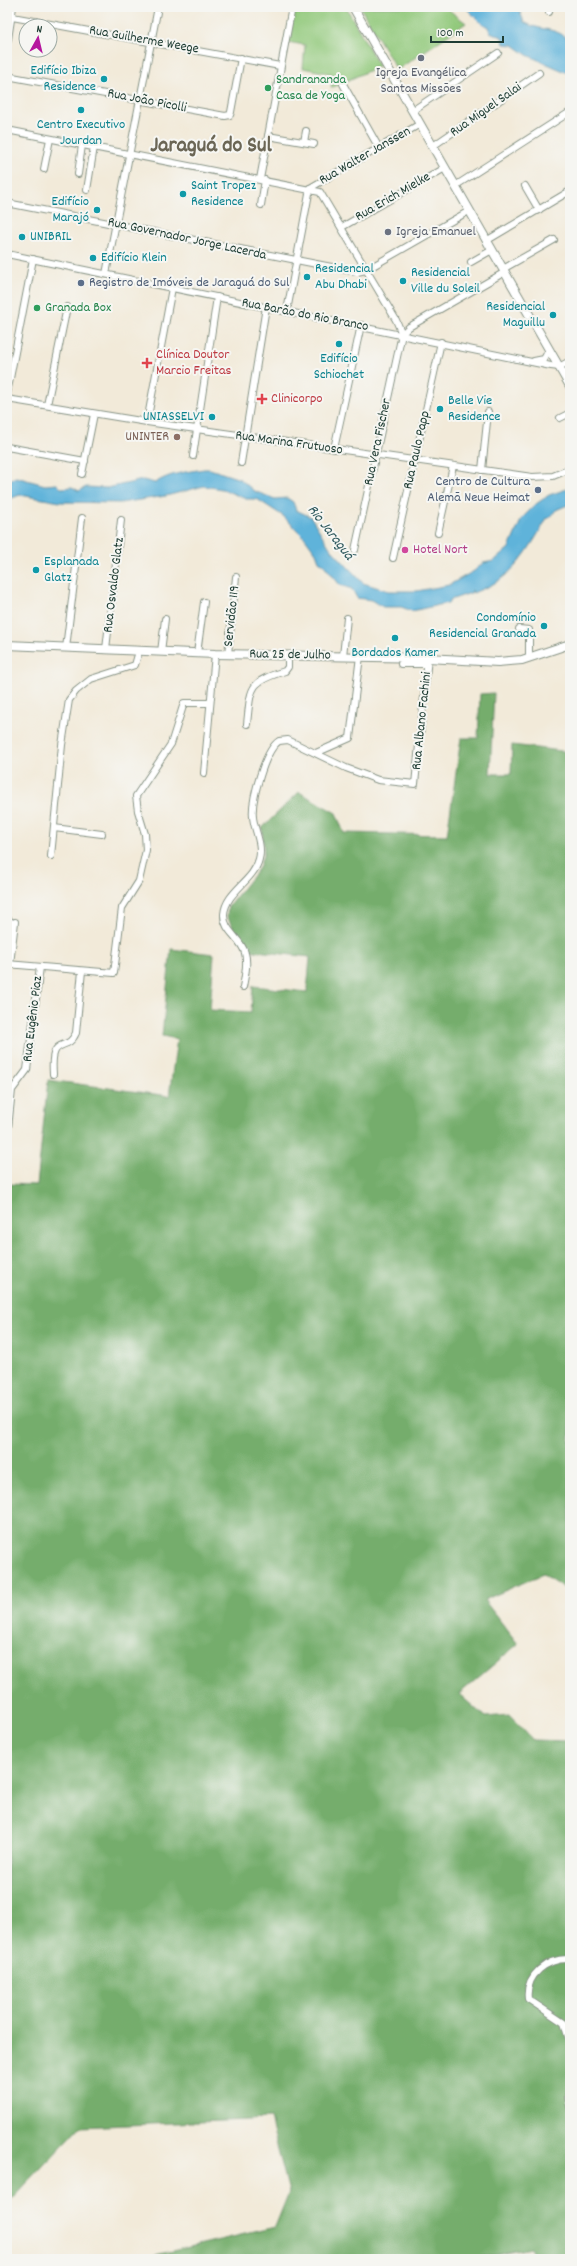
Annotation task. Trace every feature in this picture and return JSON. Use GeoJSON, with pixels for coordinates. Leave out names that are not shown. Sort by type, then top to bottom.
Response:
{"type":"FeatureCollection","features":[{"type":"Feature","properties":{"kind":"main road"},"geometry":{"type":"LineString","coordinates":[[7,39],[9,16],[12,7]]}},
{"type":"Feature","properties":{"kind":"main road"},"geometry":{"type":"LineString","coordinates":[[353,7],[570,386]]}},
{"type":"Feature","properties":{"kind":"main road","name":"Rua 25 de Julho"},"geometry":{"type":"LineString","coordinates":[[7,645],[215,654],[360,656],[428,661],[510,662],[570,644]]}},
{"type":"Feature","properties":{"kind":"street"},"geometry":{"type":"LineString","coordinates":[[106,274],[158,7]]}},
{"type":"Feature","properties":{"kind":"street"},"geometry":{"type":"LineString","coordinates":[[261,205],[262,180],[268,136],[292,7]]}},
{"type":"Feature","properties":{"kind":"street","name":"Rua Guilherme Weege"},"geometry":{"type":"LineString","coordinates":[[9,16],[280,66]]}},
{"type":"Feature","properties":{"kind":"street"},"geometry":{"type":"LineString","coordinates":[[412,111],[498,53]]}},
{"type":"Feature","properties":{"kind":"street","name":"Rua João Picolli"},"geometry":{"type":"LineString","coordinates":[[7,76],[230,115],[241,58]]}},
{"type":"Feature","properties":{"kind":"street","name":"Rua Miguel Salai"},"geometry":{"type":"LineString","coordinates":[[433,146],[539,73]]}},
{"type":"Feature","properties":{"kind":"street"},"geometry":{"type":"LineString","coordinates":[[343,84],[379,148]]}},
{"type":"Feature","properties":{"kind":"street"},"geometry":{"type":"LineString","coordinates":[[455,186],[570,112]]}},
{"type":"Feature","properties":{"kind":"street","name":"Rua Walter Janssen"},"geometry":{"type":"LineString","coordinates":[[310,188],[420,124]]}},
{"type":"Feature","properties":{"kind":"street"},"geometry":{"type":"LineString","coordinates":[[7,130],[310,188],[322,194],[402,334],[410,327],[554,240]]}},
{"type":"Feature","properties":{"kind":"street"},"geometry":{"type":"LineString","coordinates":[[304,142],[306,131]]}},
{"type":"Feature","properties":{"kind":"street"},"geometry":{"type":"LineString","coordinates":[[268,136],[314,144]]}},
{"type":"Feature","properties":{"kind":"street"},"geometry":{"type":"LineString","coordinates":[[44,169],[50,139]]}},
{"type":"Feature","properties":{"kind":"street"},"geometry":{"type":"LineString","coordinates":[[78,174],[82,145]]}},
{"type":"Feature","properties":{"kind":"street"},"geometry":{"type":"LineString","coordinates":[[87,190],[94,147]]}},
{"type":"Feature","properties":{"kind":"street","name":"Rua Erich Mielke"},"geometry":{"type":"LineString","coordinates":[[342,227],[445,168]]}},
{"type":"Feature","properties":{"kind":"street"},"geometry":{"type":"LineString","coordinates":[[526,186],[539,210]]}},
{"type":"Feature","properties":{"kind":"street"},"geometry":{"type":"LineString","coordinates":[[287,311],[310,188]]}},
{"type":"Feature","properties":{"kind":"street"},"geometry":{"type":"LineString","coordinates":[[486,240],[570,191]]}},
{"type":"Feature","properties":{"kind":"street","name":"Rua Governador Jorge Lacerda"},"geometry":{"type":"LineString","coordinates":[[7,203],[116,224],[296,262],[352,272],[366,270]]}},
{"type":"Feature","properties":{"kind":"street"},"geometry":{"type":"LineString","coordinates":[[366,270],[469,211]]}},
{"type":"Feature","properties":{"kind":"street"},"geometry":{"type":"LineString","coordinates":[[471,262],[492,250]]}},
{"type":"Feature","properties":{"kind":"street","name":"Rua Barão do Rio Branco"},"geometry":{"type":"LineString","coordinates":[[7,254],[559,367]]}},
{"type":"Feature","properties":{"kind":"street"},"geometry":{"type":"LineString","coordinates":[[7,394],[33,259]]}},
{"type":"Feature","properties":{"kind":"street"},"geometry":{"type":"LineString","coordinates":[[147,422],[172,288]]}},
{"type":"Feature","properties":{"kind":"street"},"geometry":{"type":"LineString","coordinates":[[193,456],[217,297]]}},
{"type":"Feature","properties":{"kind":"street"},"geometry":{"type":"LineString","coordinates":[[47,406],[67,307]]}},
{"type":"Feature","properties":{"kind":"street"},"geometry":{"type":"LineString","coordinates":[[241,463],[266,307]]}},
{"type":"Feature","properties":{"kind":"street"},"geometry":{"type":"LineString","coordinates":[[334,449],[361,326]]}},
{"type":"Feature","properties":{"kind":"street","name":"Rua Vera Fischer"},"geometry":{"type":"LineString","coordinates":[[355,550],[402,334]]}},
{"type":"Feature","properties":{"kind":"street","name":"Rua Paulo Papp"},"geometry":{"type":"LineString","coordinates":[[393,558],[441,342]]}},
{"type":"Feature","properties":{"kind":"street"},"geometry":{"type":"LineString","coordinates":[[533,361],[544,359],[549,350]]}},
{"type":"Feature","properties":{"kind":"street"},"geometry":{"type":"LineString","coordinates":[[559,367],[570,361]]}},
{"type":"Feature","properties":{"kind":"street","name":"Rua Marina Frutuoso"},"geometry":{"type":"LineString","coordinates":[[7,399],[197,430],[542,478],[570,469]]}},
{"type":"Feature","properties":{"kind":"street"},"geometry":{"type":"LineString","coordinates":[[482,470],[488,412]]}},
{"type":"Feature","properties":{"kind":"street"},"geometry":{"type":"LineString","coordinates":[[560,418],[570,413]]}},
{"type":"Feature","properties":{"kind":"street"},"geometry":{"type":"LineString","coordinates":[[82,474],[94,414]]}},
{"type":"Feature","properties":{"kind":"street"},"geometry":{"type":"LineString","coordinates":[[7,447],[85,461]]}},
{"type":"Feature","properties":{"kind":"street"},"geometry":{"type":"LineString","coordinates":[[438,533],[453,466]]}},
{"type":"Feature","properties":{"kind":"street"},"geometry":{"type":"LineString","coordinates":[[66,648],[82,518]]}},
{"type":"Feature","properties":{"kind":"street","name":"Rua Osvaldo Glatz"},"geometry":{"type":"LineString","coordinates":[[106,649],[121,520]]}},
{"type":"Feature","properties":{"kind":"street","name":"Servidão 119"},"geometry":{"type":"LineString","coordinates":[[228,654],[236,577]]}},
{"type":"Feature","properties":{"kind":"street"},"geometry":{"type":"LineString","coordinates":[[197,653],[204,602]]}},
{"type":"Feature","properties":{"kind":"street"},"geometry":{"type":"LineString","coordinates":[[343,656],[347,618]]}},
{"type":"Feature","properties":{"kind":"street"},"geometry":{"type":"LineString","coordinates":[[161,652],[165,619]]}},
{"type":"Feature","properties":{"kind":"street"},"geometry":{"type":"LineString","coordinates":[[520,629],[529,630],[530,657]]}},
{"type":"Feature","properties":{"kind":"street"},"geometry":{"type":"LineString","coordinates":[[51,856],[62,745],[69,700],[76,691],[91,680],[135,665],[139,651]]}},
{"type":"Feature","properties":{"kind":"street"},"geometry":{"type":"LineString","coordinates":[[204,773],[215,654]]}},
{"type":"Feature","properties":{"kind":"street"},"geometry":{"type":"LineString","coordinates":[[247,724],[252,688],[255,684],[272,675],[285,671],[288,667],[288,655]]}},
{"type":"Feature","properties":{"kind":"street"},"geometry":{"type":"LineString","coordinates":[[243,987],[246,954],[240,942],[227,927],[224,915],[228,899],[247,880],[259,859],[260,848],[253,819],[253,806],[266,759],[276,743],[284,739],[297,743],[316,754],[350,738],[360,656]]}},
{"type":"Feature","properties":{"kind":"street"},"geometry":{"type":"LineString","coordinates":[[401,664],[428,661]]}},
{"type":"Feature","properties":{"kind":"street","name":"Rua Albano Fachini"},"geometry":{"type":"LineString","coordinates":[[316,754],[346,768],[378,780],[415,784],[428,661]]}},
{"type":"Feature","properties":{"kind":"street"},"geometry":{"type":"LineString","coordinates":[[7,955],[12,921],[9,964],[114,973],[122,908],[139,881],[146,850],[145,834],[137,807],[136,796],[171,744],[184,703],[210,703]]}},
{"type":"Feature","properties":{"kind":"street"},"geometry":{"type":"LineString","coordinates":[[54,828],[102,834]]}},
{"type":"Feature","properties":{"kind":"street","name":"Rua Eugênio Piaz"},"geometry":{"type":"LineString","coordinates":[[7,1138],[12,1090],[27,1070],[40,967]]}},
{"type":"Feature","properties":{"kind":"street"},"geometry":{"type":"LineString","coordinates":[[53,1074],[53,1053],[56,1048],[72,1040],[76,1033],[82,971]]}},
{"type":"Feature","properties":{"kind":"street"},"geometry":{"type":"LineString","coordinates":[[570,1959],[543,1966],[536,1972],[527,1990],[528,1998],[564,2023],[570,2043]]}},
{"type":"Feature","properties":{"kind":"street"},"geometry":{"type":"LineString","coordinates":[[570,2084],[568,2097],[570,2107]]}},
{"type":"Feature","properties":{"kind":"green space"},"geometry":{"type":"Polygon","coordinates":[[[295,7],[346,7],[379,66],[331,88],[333,74],[303,68],[305,45],[287,42],[295,7]]]}},
{"type":"Feature","properties":{"kind":"green space"},"geometry":{"type":"Polygon","coordinates":[[[360,7],[445,7],[466,23],[397,70],[360,7]]]}},
{"type":"Feature","properties":{"kind":"green space"},"geometry":{"type":"Polygon","coordinates":[[[494,693],[490,774],[511,774],[512,745],[570,752],[570,1592],[543,1574],[484,1600],[518,1644],[459,1694],[485,1717],[509,1715],[533,1740],[570,1741],[570,2259],[536,2259],[530,2247],[476,2259],[138,2259],[275,2227],[289,2192],[270,2119],[80,2127],[7,2204],[7,1184],[37,1185],[48,1080],[169,1096],[177,1039],[162,1036],[171,949],[214,954],[210,1010],[251,1012],[253,986],[307,992],[310,957],[247,950],[227,916],[228,907],[259,868],[264,852],[262,828],[299,792],[336,813],[344,833],[447,835],[461,738],[478,738],[480,694],[494,693]]]}},
{"type":"Feature","properties":{"kind":"water"},"geometry":{"type":"Polygon","coordinates":[[[465,7],[518,7],[524,22],[565,36],[570,41],[570,74],[527,55],[513,45],[504,44],[502,37],[490,32],[488,27],[480,22],[465,7]]]}},
{"type":"Feature","properties":{"kind":"water"},"geometry":{"type":"Polygon","coordinates":[[[210,469],[240,479],[254,491],[275,499],[287,498],[293,502],[296,510],[311,517],[330,548],[363,583],[389,591],[417,591],[449,585],[474,571],[483,563],[494,561],[509,548],[522,518],[536,504],[549,495],[570,488],[570,504],[556,510],[548,519],[547,518],[524,555],[502,578],[488,587],[473,593],[472,590],[471,593],[450,600],[448,603],[412,611],[401,607],[383,607],[371,600],[357,598],[352,589],[340,585],[319,561],[316,553],[305,538],[283,516],[257,499],[246,499],[222,489],[204,486],[166,496],[120,503],[60,502],[20,495],[7,500],[7,481],[16,477],[45,485],[57,484],[61,488],[72,487],[79,491],[86,487],[107,488],[143,480],[155,483],[172,475],[210,469]]]}},
{"type":"Feature","properties":{"kind":"place","name":"Igreja Evangélica Santas Missões"},"geometry":{"type":"Point","coordinates":[421,58]}},
{"type":"Feature","properties":{"kind":"place","name":"Edifício Ibiza Residence"},"geometry":{"type":"Point","coordinates":[104,79]}},
{"type":"Feature","properties":{"kind":"place","name":"Sandrananda Casa de Yoga"},"geometry":{"type":"Point","coordinates":[268,88]}},
{"type":"Feature","properties":{"kind":"place","name":"Centro Executivo Jourdan"},"geometry":{"type":"Point","coordinates":[81,110]}},
{"type":"Feature","properties":{"kind":"place","name":"Saint Tropez Residence"},"geometry":{"type":"Point","coordinates":[183,194]}},
{"type":"Feature","properties":{"kind":"place","name":"Edifício Marajó"},"geometry":{"type":"Point","coordinates":[97,210]}},
{"type":"Feature","properties":{"kind":"place","name":"Igreja Emanuel"},"geometry":{"type":"Point","coordinates":[388,232]}},
{"type":"Feature","properties":{"kind":"place","name":"UNIBRIL"},"geometry":{"type":"Point","coordinates":[22,237]}},
{"type":"Feature","properties":{"kind":"place","name":"Edifício Klein"},"geometry":{"type":"Point","coordinates":[93,258]}},
{"type":"Feature","properties":{"kind":"place","name":"Residencial Abu Dhabi"},"geometry":{"type":"Point","coordinates":[307,277]}},
{"type":"Feature","properties":{"kind":"place","name":"Residencial Ville du Soleil"},"geometry":{"type":"Point","coordinates":[403,281]}},
{"type":"Feature","properties":{"kind":"place","name":"Registro de Imóveis de Jaraguá do Sul"},"geometry":{"type":"Point","coordinates":[81,283]}},
{"type":"Feature","properties":{"kind":"place","name":"Granada Box"},"geometry":{"type":"Point","coordinates":[37,308]}},
{"type":"Feature","properties":{"kind":"place","name":"Residencial Maguillu"},"geometry":{"type":"Point","coordinates":[553,315]}},
{"type":"Feature","properties":{"kind":"place","name":"Edifício Schiochet"},"geometry":{"type":"Point","coordinates":[339,344]}},
{"type":"Feature","properties":{"kind":"place","name":"Clínica Doutor Marcio Freitas"},"geometry":{"type":"Point","coordinates":[147,363]}},
{"type":"Feature","properties":{"kind":"place","name":"Clinicorpo"},"geometry":{"type":"Point","coordinates":[262,399]}},
{"type":"Feature","properties":{"kind":"place","name":"Belle Vie Residence"},"geometry":{"type":"Point","coordinates":[440,409]}},
{"type":"Feature","properties":{"kind":"place","name":"UNIASSELVI"},"geometry":{"type":"Point","coordinates":[212,417]}},
{"type":"Feature","properties":{"kind":"place","name":"UNINTER"},"geometry":{"type":"Point","coordinates":[177,437]}},
{"type":"Feature","properties":{"kind":"place","name":"Centro de Cultura Alemã Neue Heimat"},"geometry":{"type":"Point","coordinates":[538,490]}},
{"type":"Feature","properties":{"kind":"place","name":"Hotel Nort"},"geometry":{"type":"Point","coordinates":[405,550]}},
{"type":"Feature","properties":{"kind":"place","name":"Esplanada Glatz"},"geometry":{"type":"Point","coordinates":[36,570]}},
{"type":"Feature","properties":{"kind":"place","name":"Condomínio Residencial Granada"},"geometry":{"type":"Point","coordinates":[544,626]}},
{"type":"Feature","properties":{"kind":"place","name":"Bordados Kamer"},"geometry":{"type":"Point","coordinates":[395,638]}},
{"type":"Feature","properties":{"kind":"district","name":"Jaraguá do Sul"},"geometry":{"type":"Point","coordinates":[211,146]}},
{"type":"Feature","properties":{"kind":"water label","name":"Rio Jaraguá"},"geometry":{"type":"Point","coordinates":[330,533]}}]}
